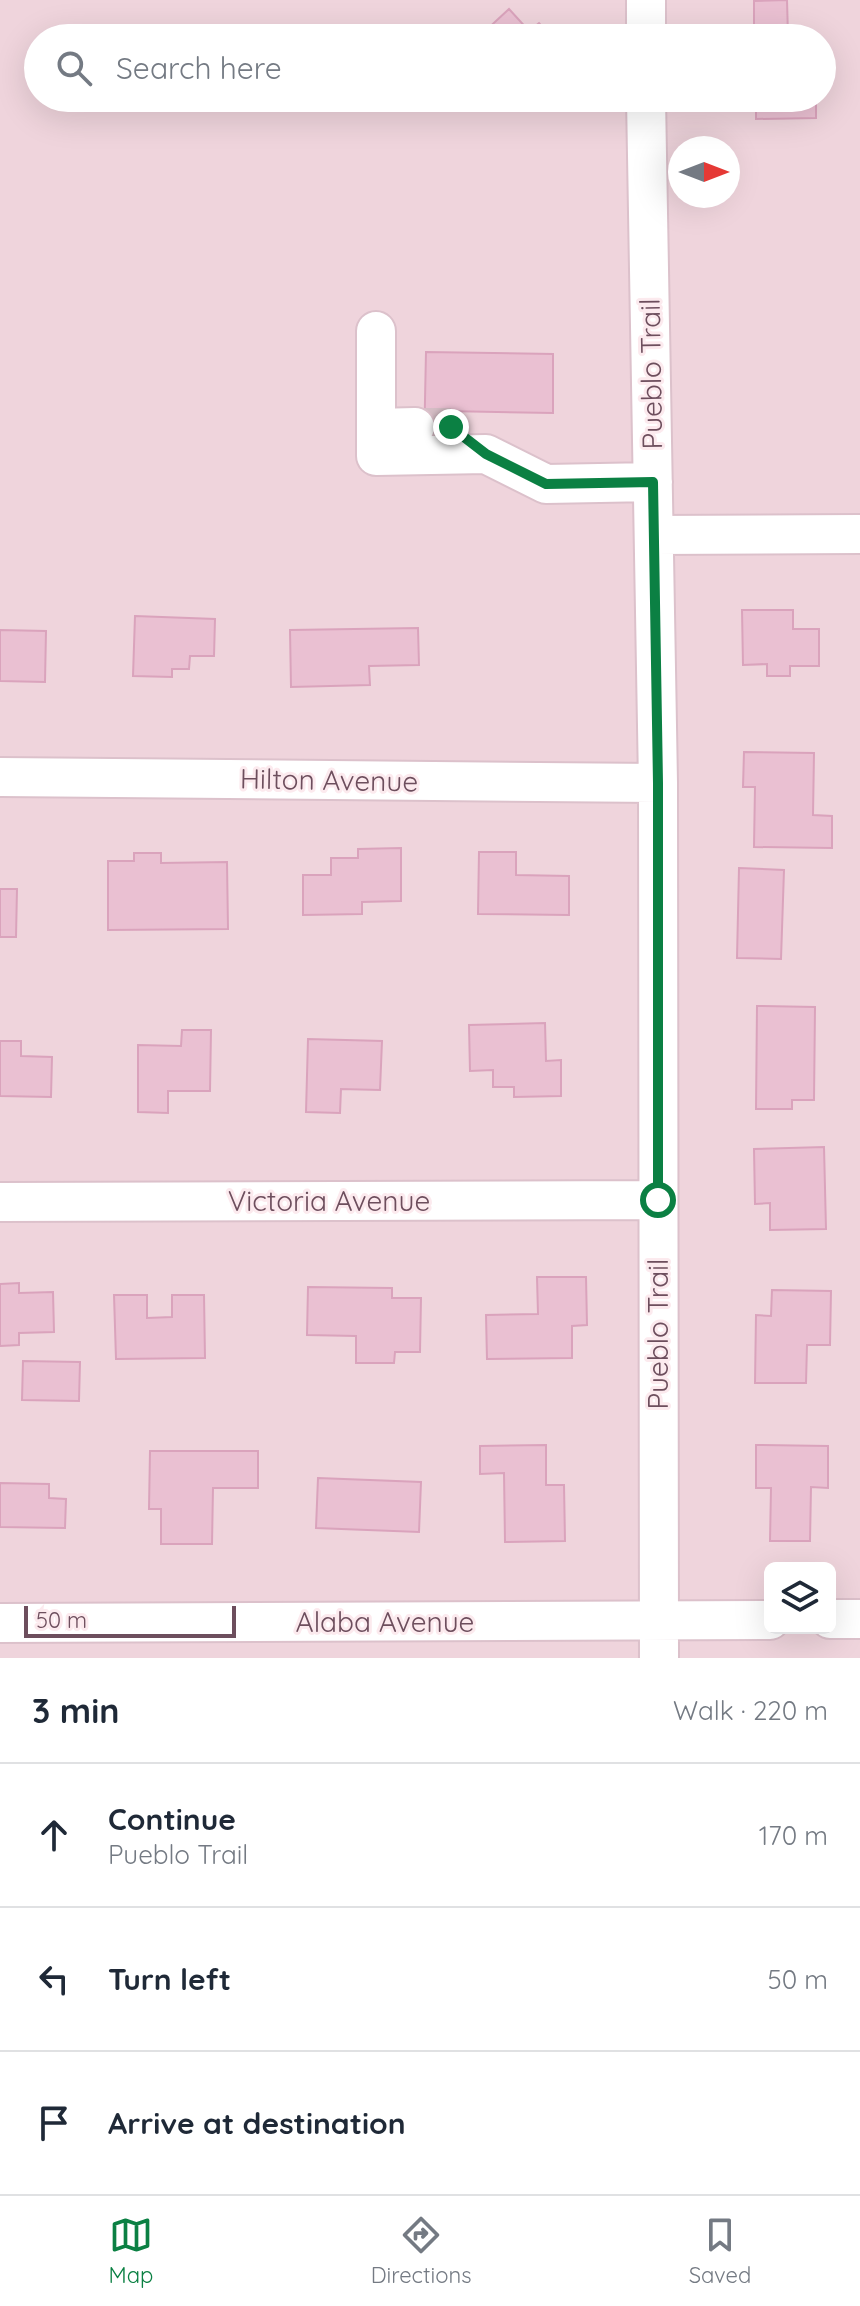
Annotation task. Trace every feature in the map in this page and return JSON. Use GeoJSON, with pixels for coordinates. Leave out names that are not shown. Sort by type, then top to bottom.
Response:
{"type":"FeatureCollection","features":[{"type":"Feature","properties":{"kind":"street"},"geometry":{"type":"LineString","coordinates":[[646,0],[646,24]]}},
{"type":"Feature","properties":{"kind":"street","name":"Pueblo Trail"},"geometry":{"type":"LineString","coordinates":[[646,112],[658,783],[659,1640]]}},
{"type":"Feature","properties":{"kind":"street"},"geometry":{"type":"LineString","coordinates":[[376,331],[376,456],[486,454]]}},
{"type":"Feature","properties":{"kind":"street"},"geometry":{"type":"LineString","coordinates":[[376,428],[433,427],[546,484],[653,482]]}},
{"type":"Feature","properties":{"kind":"street"},"geometry":{"type":"LineString","coordinates":[[654,535],[860,534]]}},
{"type":"Feature","properties":{"kind":"street","name":"Hilton Avenue"},"geometry":{"type":"LineString","coordinates":[[0,777],[658,783]]}},
{"type":"Feature","properties":{"kind":"street","name":"Victoria Avenue"},"geometry":{"type":"LineString","coordinates":[[0,1202],[658,1200]]}},
{"type":"Feature","properties":{"kind":"street"},"geometry":{"type":"LineString","coordinates":[[836,1619],[860,1619]]}},
{"type":"Feature","properties":{"kind":"street","name":"Alaba Avenue"},"geometry":{"type":"LineString","coordinates":[[0,1623],[659,1640],[764,1621]]}},
{"type":"Feature","properties":{"kind":"shaded area"},"geometry":{"type":"Polygon","coordinates":[[[0,0],[860,0],[860,1658],[0,1658],[0,0]]]}},
{"type":"Feature","properties":{"kind":"building"},"geometry":{"type":"Polygon","coordinates":[[[787,0],[788,24],[754,24],[754,1],[787,0]]]}},
{"type":"Feature","properties":{"kind":"building"},"geometry":{"type":"Polygon","coordinates":[[[509,9],[523,24],[493,24],[509,9]]]}},
{"type":"Feature","properties":{"kind":"building"},"geometry":{"type":"Polygon","coordinates":[[[756,112],[816,112],[816,118],[756,119],[756,112]]]}},
{"type":"Feature","properties":{"kind":"building"},"geometry":{"type":"Polygon","coordinates":[[[426,352],[553,354],[553,413],[446,411],[446,448],[424,448],[426,352]]]}},
{"type":"Feature","properties":{"kind":"building"},"geometry":{"type":"Polygon","coordinates":[[[742,610],[793,610],[793,629],[819,629],[819,666],[790,666],[790,676],[767,676],[767,664],[743,665],[742,610]]]}},
{"type":"Feature","properties":{"kind":"building"},"geometry":{"type":"Polygon","coordinates":[[[135,616],[215,619],[214,656],[190,656],[189,669],[172,669],[172,677],[133,676],[135,616]]]}},
{"type":"Feature","properties":{"kind":"building"},"geometry":{"type":"Polygon","coordinates":[[[418,628],[419,665],[369,666],[370,685],[291,687],[290,630],[418,628]]]}},
{"type":"Feature","properties":{"kind":"building"},"geometry":{"type":"Polygon","coordinates":[[[0,630],[46,631],[45,682],[0,681],[0,630]]]}},
{"type":"Feature","properties":{"kind":"building"},"geometry":{"type":"Polygon","coordinates":[[[744,752],[814,753],[813,815],[832,816],[832,848],[754,847],[755,787],[743,787],[744,752]]]}},
{"type":"Feature","properties":{"kind":"building"},"geometry":{"type":"Polygon","coordinates":[[[401,848],[401,901],[362,902],[362,914],[303,915],[303,875],[331,875],[331,858],[358,858],[358,849],[401,848]]]}},
{"type":"Feature","properties":{"kind":"building"},"geometry":{"type":"Polygon","coordinates":[[[479,852],[516,852],[516,875],[569,876],[569,915],[478,914],[479,852]]]}},
{"type":"Feature","properties":{"kind":"building"},"geometry":{"type":"Polygon","coordinates":[[[134,853],[161,853],[161,863],[227,862],[228,929],[108,930],[108,861],[134,861],[134,853]]]}},
{"type":"Feature","properties":{"kind":"building"},"geometry":{"type":"Polygon","coordinates":[[[739,868],[784,870],[781,959],[737,958],[739,868]]]}},
{"type":"Feature","properties":{"kind":"building"},"geometry":{"type":"Polygon","coordinates":[[[0,889],[17,889],[16,937],[0,937],[0,889]]]}},
{"type":"Feature","properties":{"kind":"building"},"geometry":{"type":"Polygon","coordinates":[[[757,1006],[815,1007],[814,1100],[792,1100],[792,1109],[756,1109],[757,1006]]]}},
{"type":"Feature","properties":{"kind":"building"},"geometry":{"type":"Polygon","coordinates":[[[545,1023],[546,1061],[561,1060],[561,1096],[514,1097],[514,1087],[493,1087],[493,1070],[470,1071],[469,1025],[545,1023]]]}},
{"type":"Feature","properties":{"kind":"building"},"geometry":{"type":"Polygon","coordinates":[[[182,1030],[211,1030],[210,1091],[168,1091],[168,1113],[138,1112],[138,1045],[181,1046],[182,1030]]]}},
{"type":"Feature","properties":{"kind":"building"},"geometry":{"type":"Polygon","coordinates":[[[308,1039],[382,1041],[380,1090],[341,1089],[340,1113],[306,1112],[308,1039]]]}},
{"type":"Feature","properties":{"kind":"building"},"geometry":{"type":"Polygon","coordinates":[[[0,1041],[21,1041],[21,1056],[52,1057],[51,1097],[0,1096],[0,1041]]]}},
{"type":"Feature","properties":{"kind":"building"},"geometry":{"type":"Polygon","coordinates":[[[824,1147],[826,1229],[770,1230],[770,1203],[755,1204],[754,1149],[824,1147]]]}},
{"type":"Feature","properties":{"kind":"building"},"geometry":{"type":"Polygon","coordinates":[[[537,1277],[586,1277],[587,1325],[572,1326],[572,1358],[487,1359],[486,1315],[538,1314],[537,1277]]]}},
{"type":"Feature","properties":{"kind":"building"},"geometry":{"type":"Polygon","coordinates":[[[19,1283],[19,1293],[53,1292],[54,1332],[19,1333],[19,1345],[0,1346],[0,1284],[19,1283]]]}},
{"type":"Feature","properties":{"kind":"building"},"geometry":{"type":"Polygon","coordinates":[[[308,1287],[392,1288],[392,1298],[421,1298],[420,1352],[395,1352],[394,1363],[356,1363],[356,1336],[307,1335],[308,1287]]]}},
{"type":"Feature","properties":{"kind":"building"},"geometry":{"type":"Polygon","coordinates":[[[772,1290],[831,1291],[830,1345],[807,1345],[806,1383],[755,1383],[756,1315],[771,1316],[772,1290]]]}},
{"type":"Feature","properties":{"kind":"building"},"geometry":{"type":"Polygon","coordinates":[[[114,1295],[147,1295],[147,1318],[172,1317],[172,1295],[204,1295],[205,1358],[116,1359],[114,1295]]]}},
{"type":"Feature","properties":{"kind":"building"},"geometry":{"type":"Polygon","coordinates":[[[23,1361],[80,1362],[79,1401],[22,1400],[23,1361]]]}},
{"type":"Feature","properties":{"kind":"building"},"geometry":{"type":"Polygon","coordinates":[[[546,1445],[546,1485],[564,1485],[565,1541],[505,1542],[504,1473],[480,1474],[480,1446],[546,1445]]]}},
{"type":"Feature","properties":{"kind":"building"},"geometry":{"type":"Polygon","coordinates":[[[756,1445],[828,1446],[828,1488],[811,1487],[810,1541],[770,1541],[771,1488],[756,1488],[756,1445]]]}},
{"type":"Feature","properties":{"kind":"building"},"geometry":{"type":"Polygon","coordinates":[[[150,1451],[258,1451],[258,1488],[213,1488],[212,1544],[161,1544],[161,1509],[149,1509],[150,1451]]]}},
{"type":"Feature","properties":{"kind":"building"},"geometry":{"type":"Polygon","coordinates":[[[318,1478],[421,1482],[419,1532],[316,1528],[318,1478]]]}},
{"type":"Feature","properties":{"kind":"building"},"geometry":{"type":"Polygon","coordinates":[[[0,1483],[49,1484],[49,1498],[66,1499],[65,1528],[0,1527],[0,1483]]]}},
{"type":"Feature","properties":{"kind":"tunnel"},"geometry":{"type":"LineString","coordinates":[[415,427],[451,427]]}},
{"type":"Feature","properties":{"kind":"route"},"geometry":{"type":"LineString","coordinates":[[451,427],[486,454],[546,484],[653,482],[658,783],[658,1200]]}}]}
